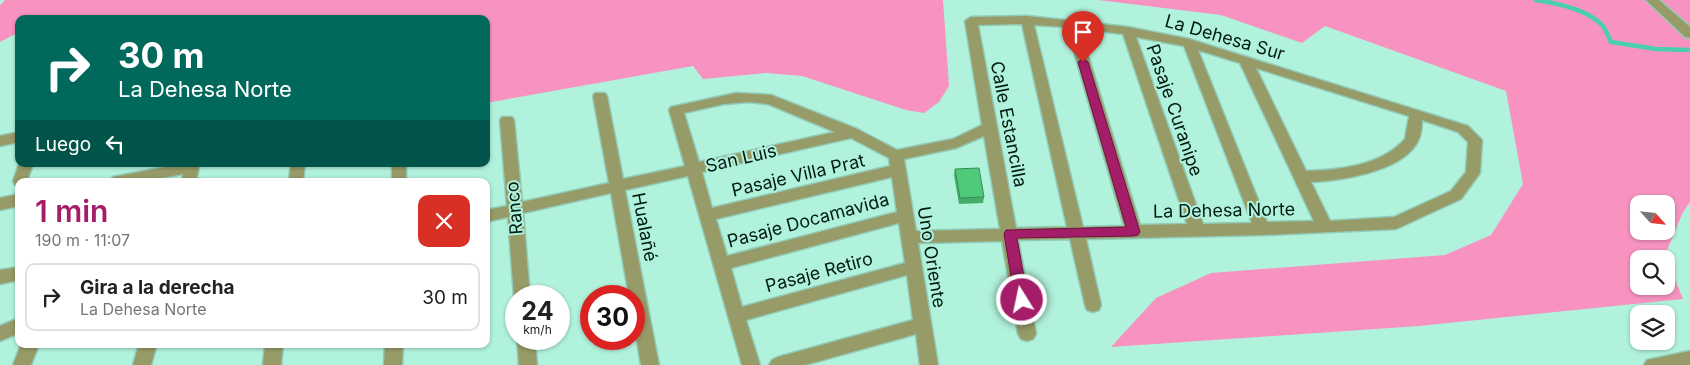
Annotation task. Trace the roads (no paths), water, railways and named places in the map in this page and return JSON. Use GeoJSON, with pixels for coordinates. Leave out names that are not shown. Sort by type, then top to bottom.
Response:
{"type":"FeatureCollection","features":[{"type":"Feature","properties":{"kind":"street"},"geometry":{"type":"LineString","coordinates":[[1652,0],[1690,34]]}},
{"type":"Feature","properties":{"kind":"street"},"geometry":{"type":"LineString","coordinates":[[1027,20],[1093,305]]}},
{"type":"Feature","properties":{"kind":"street","name":"La Dehesa Sur"},"geometry":{"type":"LineString","coordinates":[[971,21],[1027,20],[1072,24],[1128,31],[1189,43],[1463,129]]}},
{"type":"Feature","properties":{"kind":"street","name":"Calle Estancilla"},"geometry":{"type":"LineString","coordinates":[[971,21],[1027,334]]}},
{"type":"Feature","properties":{"kind":"street"},"geometry":{"type":"LineString","coordinates":[[1072,24],[1134,232]]}},
{"type":"Feature","properties":{"kind":"street","name":"Pasaje Curanipe"},"geometry":{"type":"LineString","coordinates":[[1128,31],[1197,230]]}},
{"type":"Feature","properties":{"kind":"street"},"geometry":{"type":"LineString","coordinates":[[1189,43],[1262,229]]}},
{"type":"Feature","properties":{"kind":"street"},"geometry":{"type":"LineString","coordinates":[[1246,61],[1325,227]]}},
{"type":"Feature","properties":{"kind":"street","name":"Hualañé"},"geometry":{"type":"LineString","coordinates":[[600,96],[650,365]]}},
{"type":"Feature","properties":{"kind":"street"},"geometry":{"type":"LineString","coordinates":[[751,365],[676,110],[743,96],[758,96],[852,133],[897,162],[956,143],[990,128]]}},
{"type":"Feature","properties":{"kind":"street"},"geometry":{"type":"LineString","coordinates":[[1301,177],[1335,176],[1354,173],[1378,165],[1401,152],[1412,140],[1416,113]]}},
{"type":"Feature","properties":{"kind":"street","name":"Ranco"},"geometry":{"type":"LineString","coordinates":[[507,120],[521,285]]}},
{"type":"Feature","properties":{"kind":"street","name":"La Dehesa Norte"},"geometry":{"type":"LineString","coordinates":[[909,237],[1262,229],[1396,223],[1456,195],[1473,173],[1475,140],[1463,129]]}},
{"type":"Feature","properties":{"kind":"street","name":"San Luis"},"geometry":{"type":"LineString","coordinates":[[490,215],[852,133]]}},
{"type":"Feature","properties":{"kind":"street"},"geometry":{"type":"LineString","coordinates":[[0,141],[15,138]]}},
{"type":"Feature","properties":{"kind":"street","name":"Pasaje Villa Prat"},"geometry":{"type":"LineString","coordinates":[[706,215],[897,162]]}},
{"type":"Feature","properties":{"kind":"street","name":"Uno Oriente"},"geometry":{"type":"LineString","coordinates":[[897,162],[929,365]]}},
{"type":"Feature","properties":{"kind":"street"},"geometry":{"type":"LineString","coordinates":[[149,178],[191,174]]}},
{"type":"Feature","properties":{"kind":"street","name":"Pasaje Docamavida"},"geometry":{"type":"LineString","coordinates":[[721,264],[906,216]]}},
{"type":"Feature","properties":{"kind":"street","name":"Pasaje Retiro"},"geometry":{"type":"LineString","coordinates":[[736,316],[914,267]]}},
{"type":"Feature","properties":{"kind":"street"},"geometry":{"type":"LineString","coordinates":[[0,277],[15,274]]}},
{"type":"Feature","properties":{"kind":"street"},"geometry":{"type":"LineString","coordinates":[[778,365],[923,325]]}},
{"type":"Feature","properties":{"kind":"street"},"geometry":{"type":"LineString","coordinates":[[0,334],[15,327]]}},
{"type":"Feature","properties":{"kind":"street"},"geometry":{"type":"LineString","coordinates":[[22,365],[28,348]]}},
{"type":"Feature","properties":{"kind":"street"},"geometry":{"type":"LineString","coordinates":[[142,365],[147,348]]}},
{"type":"Feature","properties":{"kind":"street"},"geometry":{"type":"LineString","coordinates":[[272,365],[274,348]]}},
{"type":"Feature","properties":{"kind":"street"},"geometry":{"type":"LineString","coordinates":[[392,365],[394,348]]}},
{"type":"Feature","properties":{"kind":"street"},"geometry":{"type":"LineString","coordinates":[[527,350],[528,365]]}},
{"type":"Feature","properties":{"kind":"street"},"geometry":{"type":"LineString","coordinates":[[1653,365],[1690,359]]}},
{"type":"Feature","properties":{"kind":"waterway"},"geometry":{"type":"LineString","coordinates":[[1536,0],[1562,5],[1596,19],[1606,31],[1611,42],[1656,49],[1690,50]]}}]}
